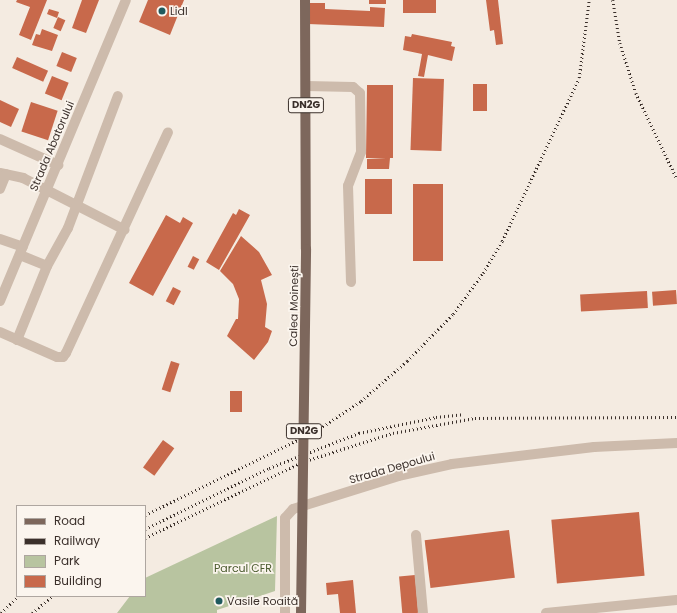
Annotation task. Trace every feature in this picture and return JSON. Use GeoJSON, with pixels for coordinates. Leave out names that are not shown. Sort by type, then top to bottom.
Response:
{"type":"FeatureCollection","features":[{"type":"Feature","properties":{"kind":"main road","name":"Calea Moinești"},"geometry":{"type":"LineString","coordinates":[[301,613],[306,249],[305,0]]}},
{"type":"Feature","properties":{"kind":"street","name":"Strada Abatorului"},"geometry":{"type":"LineString","coordinates":[[0,301],[58,166],[126,0]]}},
{"type":"Feature","properties":{"kind":"street"},"geometry":{"type":"LineString","coordinates":[[306,86],[353,87],[360,93],[361,152],[348,186],[351,282]]}},
{"type":"Feature","properties":{"kind":"street"},"geometry":{"type":"LineString","coordinates":[[17,340],[47,266],[77,207],[118,96]]}},
{"type":"Feature","properties":{"kind":"street"},"geometry":{"type":"LineString","coordinates":[[0,332],[57,357],[62,357],[66,353],[125,230],[168,132]]}},
{"type":"Feature","properties":{"kind":"street"},"geometry":{"type":"LineString","coordinates":[[0,139],[58,166]]}},
{"type":"Feature","properties":{"kind":"street"},"geometry":{"type":"LineString","coordinates":[[0,189],[3,173],[23,178],[77,207],[125,230]]}},
{"type":"Feature","properties":{"kind":"street"},"geometry":{"type":"LineString","coordinates":[[0,239],[47,266]]}},
{"type":"Feature","properties":{"kind":"street","name":"Strada Depoului"},"geometry":{"type":"LineString","coordinates":[[285,613],[285,518],[293,509],[398,476],[452,464],[594,447],[677,443]]}},
{"type":"Feature","properties":{"kind":"street"},"geometry":{"type":"LineString","coordinates":[[416,535],[423,613]]}},
{"type":"Feature","properties":{"kind":"street"},"geometry":{"type":"LineString","coordinates":[[546,613],[676,600]]}},
{"type":"Feature","properties":{"kind":"green space","name":"Parcul CFR"},"geometry":{"type":"Polygon","coordinates":[[[277,516],[275,591],[217,610],[217,613],[117,613],[129,597],[146,597],[146,578],[277,516]]]}},
{"type":"Feature","properties":{"kind":"building"},"geometry":{"type":"Polygon","coordinates":[[[17,0],[47,0],[31,40],[19,35],[30,7],[16,2],[17,0]]]}},
{"type":"Feature","properties":{"kind":"building"},"geometry":{"type":"Polygon","coordinates":[[[82,0],[99,0],[86,33],[72,28],[82,0]]]}},
{"type":"Feature","properties":{"kind":"building","name":"Lidl"},"geometry":{"type":"Polygon","coordinates":[[[148,0],[184,0],[170,35],[139,22],[148,0]]]}},
{"type":"Feature","properties":{"kind":"building"},"geometry":{"type":"Polygon","coordinates":[[[369,0],[386,0],[386,4],[369,4],[369,0]]]}},
{"type":"Feature","properties":{"kind":"building"},"geometry":{"type":"Polygon","coordinates":[[[403,0],[436,0],[436,13],[403,13],[403,0]]]}},
{"type":"Feature","properties":{"kind":"building"},"geometry":{"type":"Polygon","coordinates":[[[486,0],[498,0],[503,44],[496,45],[494,30],[490,31],[486,0]]]}},
{"type":"Feature","properties":{"kind":"building"},"geometry":{"type":"Polygon","coordinates":[[[309,3],[325,3],[325,9],[370,11],[370,7],[385,8],[384,27],[308,24],[309,3]]]}},
{"type":"Feature","properties":{"kind":"building"},"geometry":{"type":"Polygon","coordinates":[[[49,9],[59,12],[57,18],[47,14],[49,9]]]}},
{"type":"Feature","properties":{"kind":"building"},"geometry":{"type":"Polygon","coordinates":[[[58,17],[65,20],[61,31],[53,28],[58,17]]]}},
{"type":"Feature","properties":{"kind":"building"},"geometry":{"type":"Polygon","coordinates":[[[42,29],[58,35],[52,51],[32,45],[36,34],[40,35],[42,29]]]}},
{"type":"Feature","properties":{"kind":"building"},"geometry":{"type":"Polygon","coordinates":[[[412,34],[452,42],[451,46],[455,47],[452,61],[428,55],[424,77],[418,76],[422,54],[403,50],[405,36],[411,37],[412,34]]]}},
{"type":"Feature","properties":{"kind":"building"},"geometry":{"type":"Polygon","coordinates":[[[62,52],[77,58],[71,72],[56,66],[62,52]]]}},
{"type":"Feature","properties":{"kind":"building"},"geometry":{"type":"Polygon","coordinates":[[[17,57],[48,71],[43,82],[12,68],[17,57]]]}},
{"type":"Feature","properties":{"kind":"building"},"geometry":{"type":"Polygon","coordinates":[[[52,76],[69,83],[62,100],[45,94],[52,76]]]}},
{"type":"Feature","properties":{"kind":"building"},"geometry":{"type":"Polygon","coordinates":[[[413,78],[444,79],[441,151],[410,150],[413,78]]]}},
{"type":"Feature","properties":{"kind":"building"},"geometry":{"type":"Polygon","coordinates":[[[473,84],[487,84],[487,111],[473,111],[473,84]]]}},
{"type":"Feature","properties":{"kind":"building"},"geometry":{"type":"Polygon","coordinates":[[[367,85],[393,85],[393,158],[390,158],[389,169],[367,169],[367,159],[386,158],[366,158],[367,85]]]}},
{"type":"Feature","properties":{"kind":"building"},"geometry":{"type":"Polygon","coordinates":[[[0,100],[19,109],[11,127],[0,122],[0,100]]]}},
{"type":"Feature","properties":{"kind":"building"},"geometry":{"type":"Polygon","coordinates":[[[31,102],[58,111],[48,140],[21,131],[31,102]]]}},
{"type":"Feature","properties":{"kind":"building"},"geometry":{"type":"Polygon","coordinates":[[[365,179],[392,179],[392,214],[365,214],[365,179]]]}},
{"type":"Feature","properties":{"kind":"building"},"geometry":{"type":"Polygon","coordinates":[[[413,184],[443,184],[443,261],[413,261],[413,184]]]}},
{"type":"Feature","properties":{"kind":"building"},"geometry":{"type":"Polygon","coordinates":[[[239,209],[250,215],[219,270],[206,262],[233,213],[236,215],[239,209]]]}},
{"type":"Feature","properties":{"kind":"building"},"geometry":{"type":"Polygon","coordinates":[[[166,215],[180,223],[183,217],[193,223],[153,296],[129,283],[166,215]]]}},
{"type":"Feature","properties":{"kind":"building"},"geometry":{"type":"Polygon","coordinates":[[[241,236],[259,252],[272,275],[261,280],[267,304],[265,327],[272,331],[268,342],[254,360],[227,336],[236,319],[238,319],[239,299],[233,284],[220,271],[241,236]]]}},
{"type":"Feature","properties":{"kind":"building"},"geometry":{"type":"Polygon","coordinates":[[[193,256],[199,259],[194,270],[188,267],[193,256]]]}},
{"type":"Feature","properties":{"kind":"building"},"geometry":{"type":"Polygon","coordinates":[[[173,287],[181,291],[174,305],[166,301],[173,287]]]}},
{"type":"Feature","properties":{"kind":"building"},"geometry":{"type":"Polygon","coordinates":[[[676,290],[677,304],[653,306],[652,292],[676,290]]]}},
{"type":"Feature","properties":{"kind":"building"},"geometry":{"type":"Polygon","coordinates":[[[647,291],[648,308],[581,311],[580,295],[647,291]]]}},
{"type":"Feature","properties":{"kind":"building"},"geometry":{"type":"Polygon","coordinates":[[[171,361],[180,364],[170,392],[162,390],[171,361]]]}},
{"type":"Feature","properties":{"kind":"building"},"geometry":{"type":"Polygon","coordinates":[[[230,391],[242,391],[242,412],[230,412],[230,391]]]}},
{"type":"Feature","properties":{"kind":"building"},"geometry":{"type":"Polygon","coordinates":[[[163,440],[174,448],[154,476],[143,468],[163,440]]]}},
{"type":"Feature","properties":{"kind":"building"},"geometry":{"type":"Polygon","coordinates":[[[639,512],[645,576],[557,583],[551,520],[639,512]]]}},
{"type":"Feature","properties":{"kind":"building"},"geometry":{"type":"Polygon","coordinates":[[[509,530],[515,578],[430,588],[425,540],[509,530]]]}},
{"type":"Feature","properties":{"kind":"building"},"geometry":{"type":"Polygon","coordinates":[[[415,575],[418,613],[402,613],[399,576],[415,575]]]}},
{"type":"Feature","properties":{"kind":"building"},"geometry":{"type":"Polygon","coordinates":[[[353,580],[356,613],[340,613],[338,594],[327,595],[326,583],[353,580]]]}},
{"type":"Feature","properties":{"kind":"railway"},"geometry":{"type":"LineString","coordinates":[[146,515],[316,431],[361,401],[407,361],[453,314],[483,273],[502,241],[579,78],[589,0]]}},
{"type":"Feature","properties":{"kind":"railway"},"geometry":{"type":"LineString","coordinates":[[613,0],[620,43],[636,93],[677,179]]}},
{"type":"Feature","properties":{"kind":"railway"},"geometry":{"type":"LineString","coordinates":[[146,529],[269,468],[359,433],[436,417],[463,414]]}},
{"type":"Feature","properties":{"kind":"railway"},"geometry":{"type":"LineString","coordinates":[[146,538],[302,462],[393,433],[475,418],[677,417]]}},
{"type":"Feature","properties":{"kind":"railway"},"geometry":{"type":"LineString","coordinates":[[1,613],[17,597]]}},
{"type":"Feature","properties":{"kind":"railway"},"geometry":{"type":"LineString","coordinates":[[32,613],[51,597]]}},
{"type":"Feature","properties":{"kind":"place","name":"Lidl"},"geometry":{"type":"Point","coordinates":[162,11]}},
{"type":"Feature","properties":{"kind":"place","name":"Vasile Roaită"},"geometry":{"type":"Point","coordinates":[219,601]}}]}
